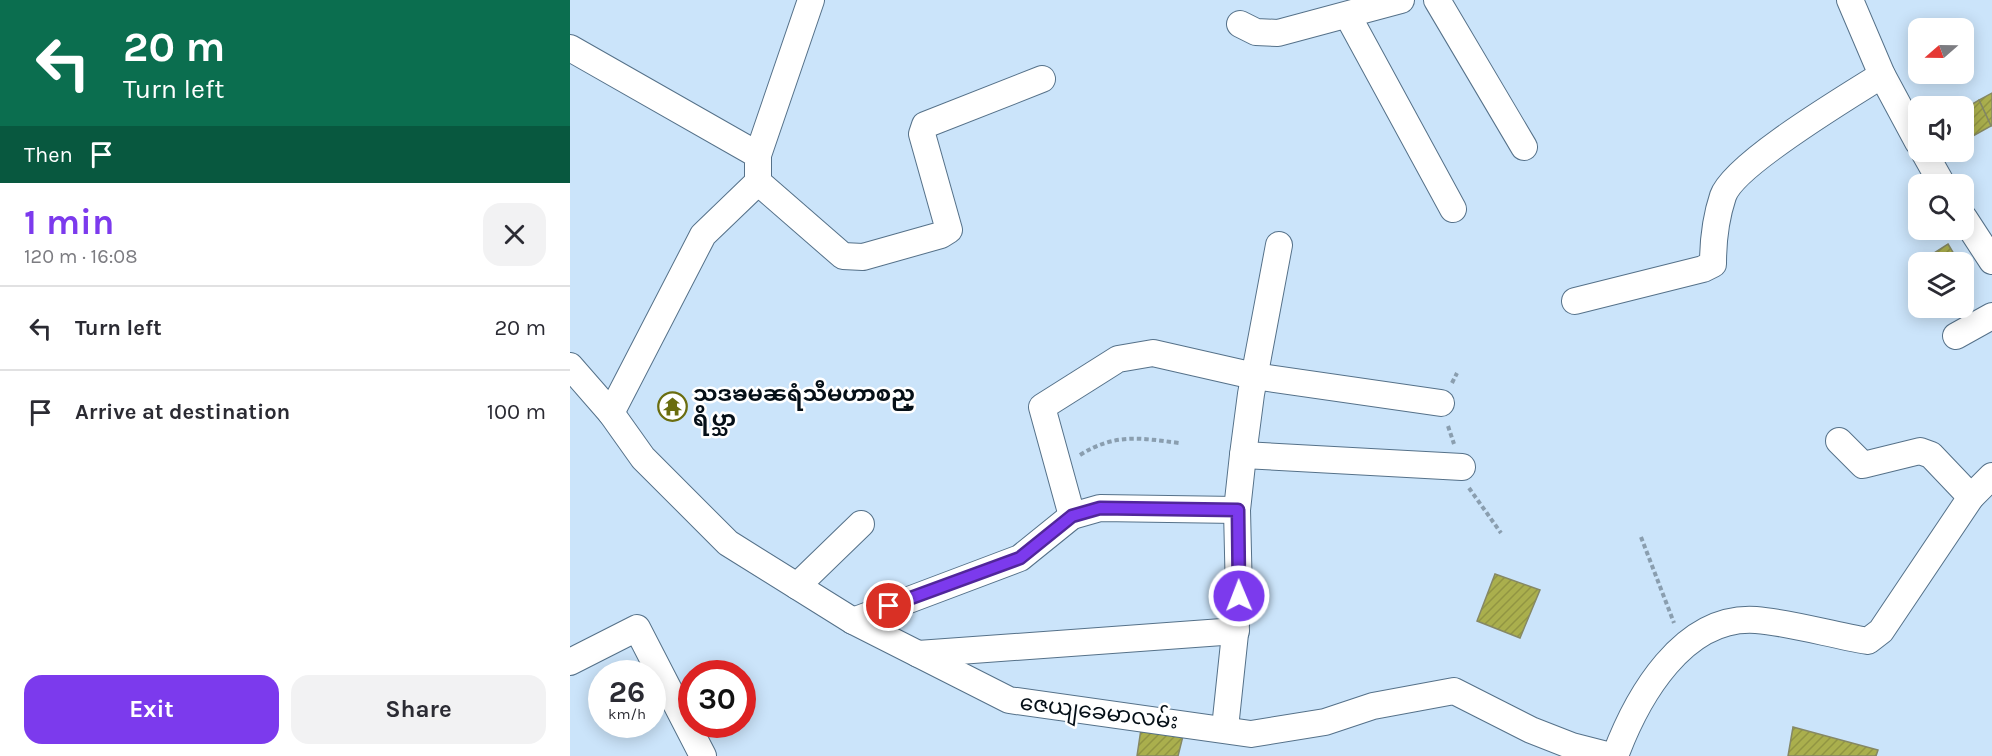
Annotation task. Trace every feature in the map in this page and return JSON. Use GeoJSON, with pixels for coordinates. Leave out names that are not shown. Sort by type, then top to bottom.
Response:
{"type":"FeatureCollection","features":[{"type":"Feature","properties":{"kind":"street"},"geometry":{"type":"LineString","coordinates":[[611,413],[703,235],[758,182],[758,155],[811,0]]}},
{"type":"Feature","properties":{"kind":"street"},"geometry":{"type":"LineString","coordinates":[[1240,24],[1256,32],[1278,33],[1359,9],[1401,0]]}},
{"type":"Feature","properties":{"kind":"street"},"geometry":{"type":"LineString","coordinates":[[1437,0],[1524,147]]}},
{"type":"Feature","properties":{"kind":"street"},"geometry":{"type":"LineString","coordinates":[[1850,0],[1882,75],[1908,123]]}},
{"type":"Feature","properties":{"kind":"street"},"geometry":{"type":"LineString","coordinates":[[1359,9],[1453,209]]}},
{"type":"Feature","properties":{"kind":"street"},"geometry":{"type":"LineString","coordinates":[[570,48],[758,155]]}},
{"type":"Feature","properties":{"kind":"street"},"geometry":{"type":"LineString","coordinates":[[1575,301],[1703,269],[1713,264],[1713,248],[1723,195],[1737,177],[1802,126],[1882,75]]}},
{"type":"Feature","properties":{"kind":"street"},"geometry":{"type":"LineString","coordinates":[[758,182],[843,256],[863,257],[941,235],[948,230],[922,134],[925,125],[1042,79]]}},
{"type":"Feature","properties":{"kind":"street"},"geometry":{"type":"LineString","coordinates":[[1974,233],[1992,261]]}},
{"type":"Feature","properties":{"kind":"street"},"geometry":{"type":"LineString","coordinates":[[1225,728],[1239,596],[1238,510],[1243,455],[1254,376],[1279,245]]}},
{"type":"Feature","properties":{"kind":"street"},"geometry":{"type":"LineString","coordinates":[[1956,336],[1992,316]]}},
{"type":"Feature","properties":{"kind":"street"},"geometry":{"type":"LineString","coordinates":[[1072,516],[1042,407],[1118,359],[1153,353],[1254,376],[1441,403]]}},
{"type":"Feature","properties":{"kind":"street","name":"ဇေယျခေမာလမ်း"},"geometry":{"type":"LineString","coordinates":[[570,366],[611,413],[643,458],[728,543],[853,621],[1009,700],[1225,728],[1251,734],[1325,722],[1373,706],[1454,691],[1531,730],[1572,746],[1613,756]]}},
{"type":"Feature","properties":{"kind":"street"},"geometry":{"type":"LineString","coordinates":[[1839,441],[1863,465],[1920,451],[1931,455],[1971,497]]}},
{"type":"Feature","properties":{"kind":"street"},"geometry":{"type":"LineString","coordinates":[[1243,455],[1462,467]]}},
{"type":"Feature","properties":{"kind":"street"},"geometry":{"type":"LineString","coordinates":[[1613,756],[1645,694],[1675,654],[1717,624],[1755,620],[1868,641],[1881,630],[1971,497],[1992,476]]}},
{"type":"Feature","properties":{"kind":"street"},"geometry":{"type":"LineString","coordinates":[[853,621],[1020,558],[1072,516],[1100,508],[1238,510]]}},
{"type":"Feature","properties":{"kind":"street"},"geometry":{"type":"LineString","coordinates":[[798,586],[861,524]]}},
{"type":"Feature","properties":{"kind":"street"},"geometry":{"type":"LineString","coordinates":[[570,663],[637,628],[703,756]]}},
{"type":"Feature","properties":{"kind":"street"},"geometry":{"type":"LineString","coordinates":[[918,654],[1236,631]]}},
{"type":"Feature","properties":{"kind":"path"},"geometry":{"type":"LineString","coordinates":[[1059,468],[1093,446],[1131,437],[1179,443]]}},
{"type":"Feature","properties":{"kind":"path"},"geometry":{"type":"LineString","coordinates":[[1641,537],[1669,613]]}},
{"type":"Feature","properties":{"kind":"building"},"geometry":{"type":"Polygon","coordinates":[[[1992,93],[1992,125],[1991,126],[1979,100],[1992,93]]]}},
{"type":"Feature","properties":{"kind":"building"},"geometry":{"type":"Polygon","coordinates":[[[1979,100],[1991,126],[1974,135],[1974,103],[1979,100]]]}},
{"type":"Feature","properties":{"kind":"building"},"geometry":{"type":"Polygon","coordinates":[[[1948,244],[1953,252],[1936,252],[1948,244]]]}},
{"type":"Feature","properties":{"kind":"building"},"geometry":{"type":"Polygon","coordinates":[[[1495,574],[1540,590],[1520,638],[1477,621],[1495,574]]]}},
{"type":"Feature","properties":{"kind":"building"},"geometry":{"type":"Polygon","coordinates":[[[1793,727],[1878,750],[1876,756],[1788,756],[1793,727]]]}},
{"type":"Feature","properties":{"kind":"building"},"geometry":{"type":"Polygon","coordinates":[[[1141,729],[1184,732],[1178,756],[1137,756],[1141,729]]]}},
{"type":"Feature","properties":{"kind":"place","name":"သဒၶမၼရံသီမဟာစည္ ရိပ္သာ"},"geometry":{"type":"Point","coordinates":[672,407]}},
{"type":"Feature","properties":{"kind":"route"},"geometry":{"type":"LineString","coordinates":[[889,606],[1020,558],[1072,516],[1100,508],[1238,510],[1239,596]]}}]}
